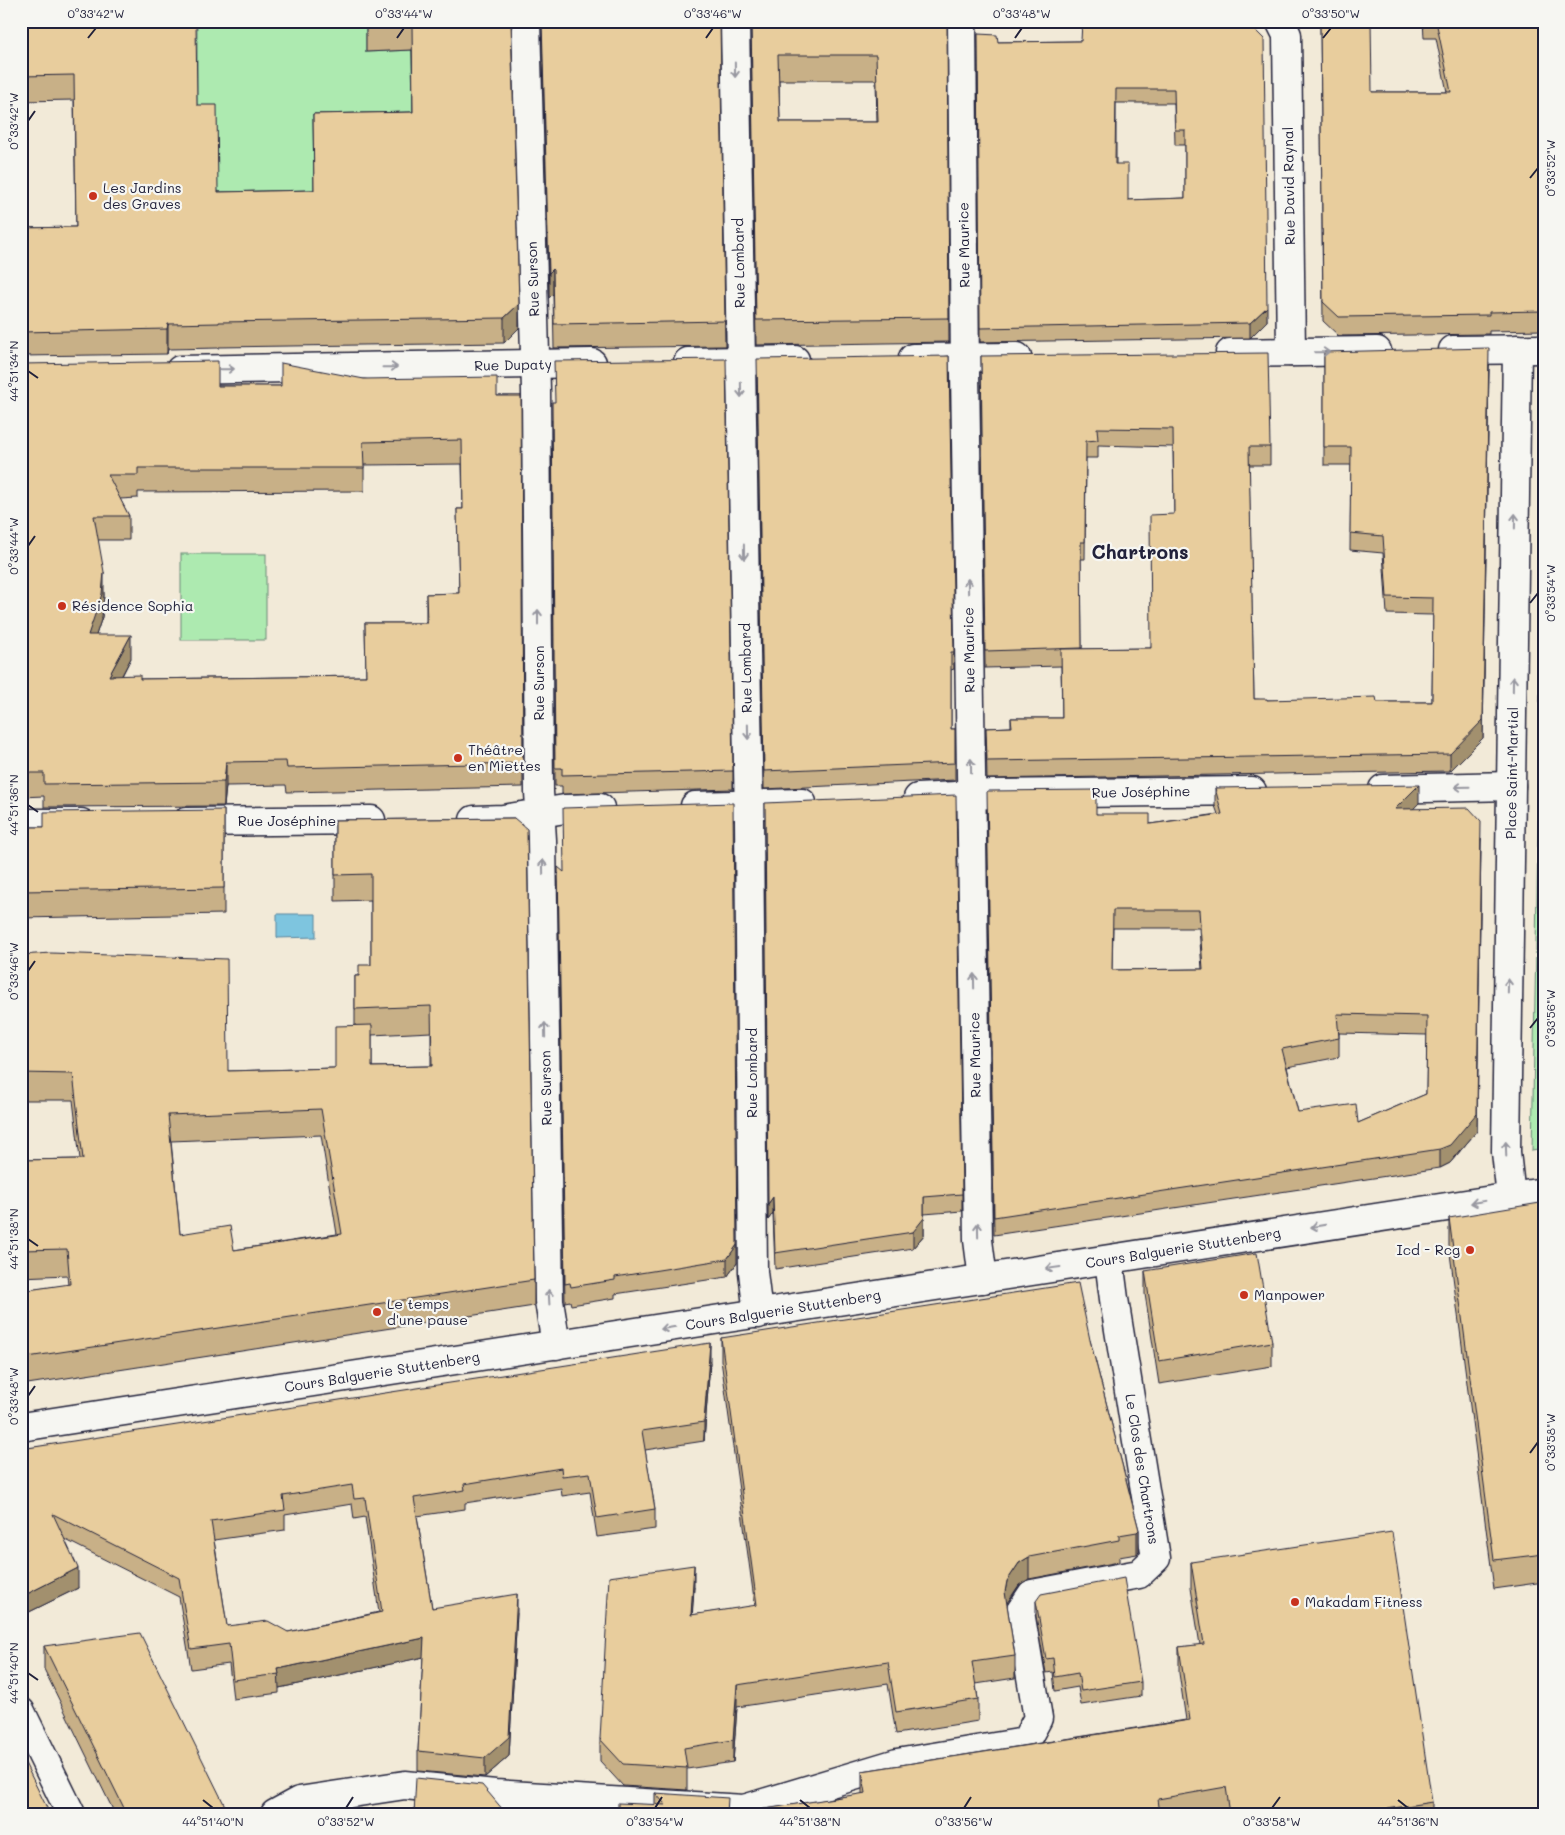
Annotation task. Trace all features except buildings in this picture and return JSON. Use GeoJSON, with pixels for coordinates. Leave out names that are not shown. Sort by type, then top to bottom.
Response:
{"type":"FeatureCollection","features":[{"type":"Feature","properties":{"kind":"street","name":"Rue Surson"},"geometry":{"type":"LineString","coordinates":[[526,21],[535,364],[549,1301],[556,1345]]}},
{"type":"Feature","properties":{"kind":"street","name":"Rue Lombard"},"geometry":{"type":"LineString","coordinates":[[734,21],[749,805],[753,1272],[758,1314]]}},
{"type":"Feature","properties":{"kind":"street","name":"Rue Maurice"},"geometry":{"type":"LineString","coordinates":[[962,21],[978,1240],[983,1279]]}},
{"type":"Feature","properties":{"kind":"street","name":"Rue David Raynal"},"geometry":{"type":"LineString","coordinates":[[1280,21],[1287,35],[1291,352]]}},
{"type":"Feature","properties":{"kind":"street"},"geometry":{"type":"LineString","coordinates":[[1429,350],[1531,349]]}},
{"type":"Feature","properties":{"kind":"street","name":"Place Saint-Martial"},"geometry":{"type":"LineString","coordinates":[[1511,1197],[1506,1152],[1511,786],[1531,349]]}},
{"type":"Feature","properties":{"kind":"street"},"geometry":{"type":"LineString","coordinates":[[1210,354],[1399,351]]}},
{"type":"Feature","properties":{"kind":"street"},"geometry":{"type":"LineString","coordinates":[[885,359],[1045,356]]}},
{"type":"Feature","properties":{"kind":"street"},"geometry":{"type":"LineString","coordinates":[[663,362],[818,360]]}},
{"type":"Feature","properties":{"kind":"street","name":"Rue Dupaty"},"geometry":{"type":"LineString","coordinates":[[153,370],[614,363]]}},
{"type":"Feature","properties":{"kind":"street"},"geometry":{"type":"LineString","coordinates":[[1360,789],[1511,786]]}},
{"type":"Feature","properties":{"kind":"street","name":"Rue Joséphine"},"geometry":{"type":"LineString","coordinates":[[894,799],[1280,790]]}},
{"type":"Feature","properties":{"kind":"street"},"geometry":{"type":"LineString","coordinates":[[670,807],[827,802]]}},
{"type":"Feature","properties":{"kind":"street"},"geometry":{"type":"LineString","coordinates":[[453,820],[502,819],[564,809],[622,808]]}},
{"type":"Feature","properties":{"kind":"street","name":"Rue Joséphine"},"geometry":{"type":"LineString","coordinates":[[159,822],[394,820]]}},
{"type":"Feature","properties":{"kind":"street"},"geometry":{"type":"LineString","coordinates":[[21,823],[110,823]]}},
{"type":"Feature","properties":{"kind":"street","name":"Cours Balguerie Stuttenberg"},"geometry":{"type":"LineString","coordinates":[[21,1427],[1544,1192]]}},
{"type":"Feature","properties":{"kind":"street","name":"Le Clos des Chartrons"},"geometry":{"type":"LineString","coordinates":[[275,1814],[299,1801],[404,1785],[503,1795],[744,1808],[897,1763],[1025,1742],[1038,1718],[1020,1612],[1032,1594],[1139,1574],[1156,1558],[1109,1260]]}},
{"type":"Feature","properties":{"kind":"street"},"geometry":{"type":"LineString","coordinates":[[21,1712],[71,1814]]}},
{"type":"Feature","properties":{"kind":"green space"},"geometry":{"type":"Polygon","coordinates":[[[197,21],[366,21],[366,52],[412,50],[414,171],[197,217],[197,21]]]}},
{"type":"Feature","properties":{"kind":"green space"},"geometry":{"type":"Polygon","coordinates":[[[181,554],[266,554],[266,640],[181,640],[181,554]]]}},
{"type":"Feature","properties":{"kind":"green space"},"geometry":{"type":"Polygon","coordinates":[[[1539,787],[1544,788],[1544,1149],[1532,1151],[1539,787]]]}},
{"type":"Feature","properties":{"kind":"water"},"geometry":{"type":"Polygon","coordinates":[[[277,914],[316,914],[316,937],[277,938],[277,914]]]}},
{"type":"Feature","properties":{"kind":"place","name":"Les Jardins des Graves"},"geometry":{"type":"Point","coordinates":[93,196]}},
{"type":"Feature","properties":{"kind":"place","name":"Résidence Sophia"},"geometry":{"type":"Point","coordinates":[62,606]}},
{"type":"Feature","properties":{"kind":"place","name":"Théâtre en Miettes"},"geometry":{"type":"Point","coordinates":[458,758]}},
{"type":"Feature","properties":{"kind":"place","name":"Icd - Rcg"},"geometry":{"type":"Point","coordinates":[1470,1250]}},
{"type":"Feature","properties":{"kind":"place","name":"Manpower"},"geometry":{"type":"Point","coordinates":[1244,1295]}},
{"type":"Feature","properties":{"kind":"place","name":"Le temps d'une pause"},"geometry":{"type":"Point","coordinates":[377,1312]}},
{"type":"Feature","properties":{"kind":"place","name":"Makadam Fitness"},"geometry":{"type":"Point","coordinates":[1295,1602]}},
{"type":"Feature","properties":{"kind":"district","name":"Chartrons"},"geometry":{"type":"Point","coordinates":[1140,552]}}]}
